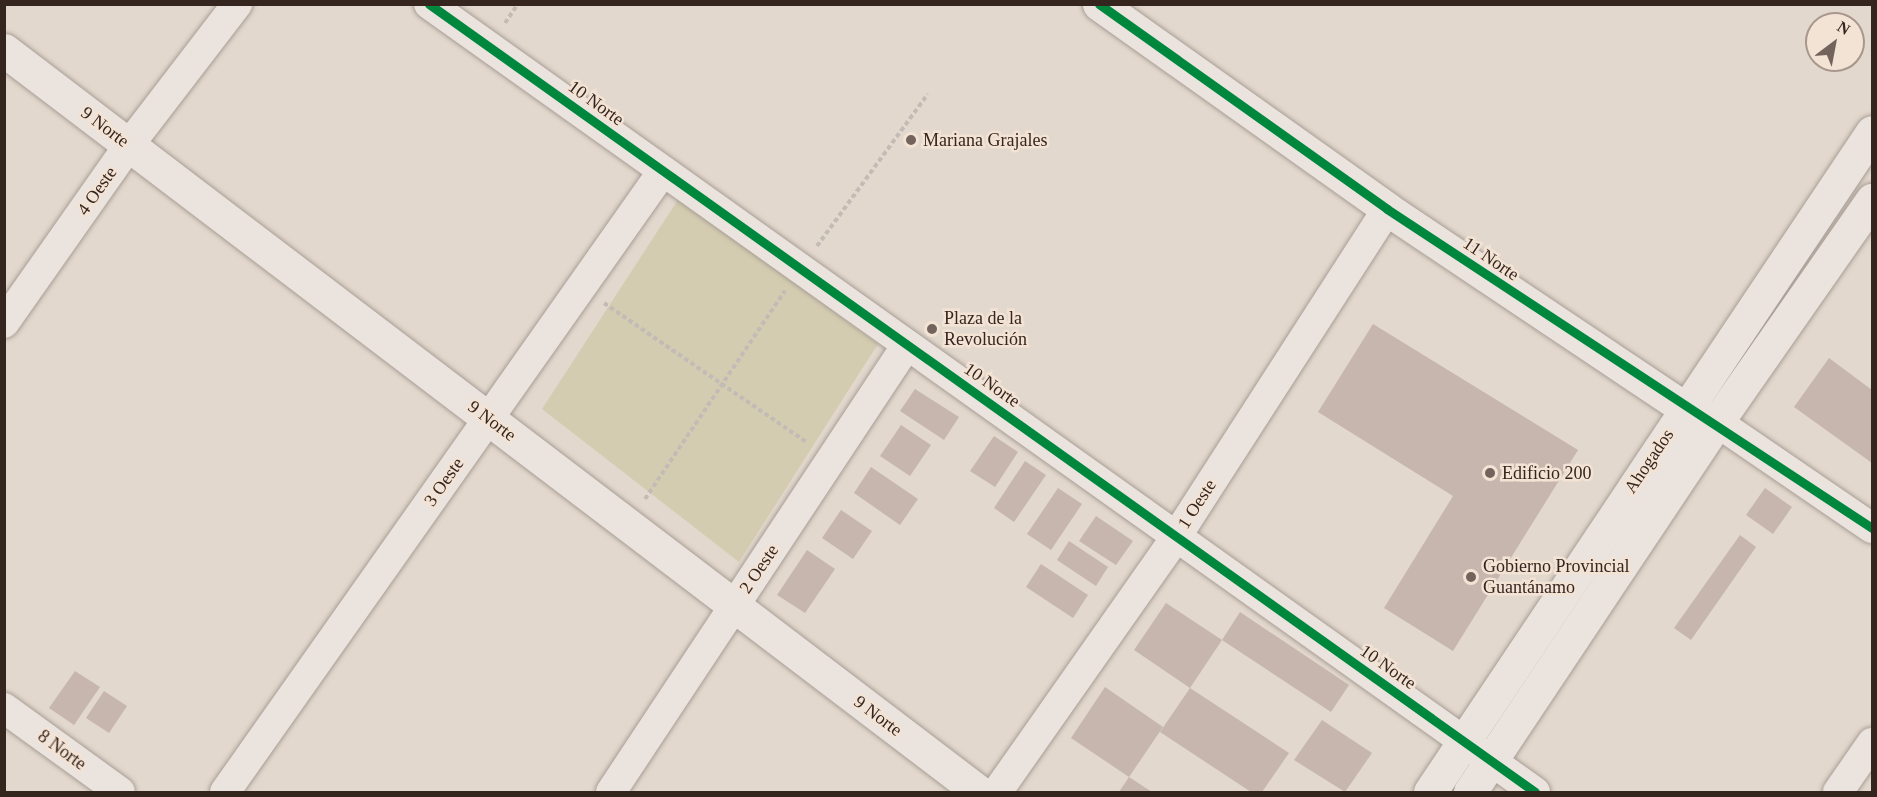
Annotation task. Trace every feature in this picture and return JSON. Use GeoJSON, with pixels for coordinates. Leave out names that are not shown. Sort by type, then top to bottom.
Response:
{"type":"FeatureCollection","features":[{"type":"Feature","properties":{"kind":"main road","name":"11 Norte"},"geometry":{"type":"LineString","coordinates":[[1099,4],[1387,209],[1684,408],[1717,422]]}},
{"type":"Feature","properties":{"kind":"main road","name":"9 Norte"},"geometry":{"type":"LineString","coordinates":[[4,50],[979,792]]}},
{"type":"Feature","properties":{"kind":"main road","name":"Ahogados"},"geometry":{"type":"LineString","coordinates":[[1430,792],[1684,408],[1872,132]]}},
{"type":"Feature","properties":{"kind":"main road","name":"Ahogados"},"geometry":{"type":"LineString","coordinates":[[1470,792],[1717,422],[1872,200]]}},
{"type":"Feature","properties":{"kind":"street","name":"4 Oeste"},"geometry":{"type":"LineString","coordinates":[[4,323],[129,145],[237,4]]}},
{"type":"Feature","properties":{"kind":"street","name":"10 Norte"},"geometry":{"type":"LineString","coordinates":[[429,4],[1535,792]]}},
{"type":"Feature","properties":{"kind":"street","name":"3 Oeste"},"geometry":{"type":"LineString","coordinates":[[225,792],[663,171]]}},
{"type":"Feature","properties":{"kind":"street","name":"1 Oeste"},"geometry":{"type":"LineString","coordinates":[[997,792],[1176,537],[1387,209]]}},
{"type":"Feature","properties":{"kind":"street","name":"2 Oeste"},"geometry":{"type":"LineString","coordinates":[[611,792],[907,345]]}},
{"type":"Feature","properties":{"kind":"street","name":"11 Norte"},"geometry":{"type":"LineString","coordinates":[[1717,422],[1872,528]]}},
{"type":"Feature","properties":{"kind":"street","name":"8 Norte"},"geometry":{"type":"LineString","coordinates":[[4,708],[120,792]]}},
{"type":"Feature","properties":{"kind":"street"},"geometry":{"type":"LineString","coordinates":[[1838,792],[1872,743]]}},
{"type":"Feature","properties":{"kind":"path"},"geometry":{"type":"LineString","coordinates":[[628,525],[719,383],[928,94]]}},
{"type":"Feature","properties":{"kind":"path"},"geometry":{"type":"LineString","coordinates":[[581,287],[832,459]]}},
{"type":"Feature","properties":{"kind":"shaded area"},"geometry":{"type":"Polygon","coordinates":[[[679,198],[878,344],[739,562],[542,409],[679,198]]]}},
{"type":"Feature","properties":{"kind":"building","name":"Edificio 200"},"geometry":{"type":"Polygon","coordinates":[[[1373,324],[1578,450],[1453,651],[1384,608],[1453,496],[1318,412],[1373,324]]]}},
{"type":"Feature","properties":{"kind":"building"},"geometry":{"type":"Polygon","coordinates":[[[1829,358],[1872,390],[1872,463],[1794,407],[1829,358]]]}},
{"type":"Feature","properties":{"kind":"building"},"geometry":{"type":"Polygon","coordinates":[[[915,389],[959,417],[944,440],[900,411],[915,389]]]}},
{"type":"Feature","properties":{"kind":"building"},"geometry":{"type":"Polygon","coordinates":[[[901,425],[931,445],[910,476],[880,456],[901,425]]]}},
{"type":"Feature","properties":{"kind":"building"},"geometry":{"type":"Polygon","coordinates":[[[994,436],[1018,452],[995,487],[970,471],[994,436]]]}},
{"type":"Feature","properties":{"kind":"building"},"geometry":{"type":"Polygon","coordinates":[[[1025,461],[1046,475],[1014,522],[994,508],[1025,461]]]}},
{"type":"Feature","properties":{"kind":"building"},"geometry":{"type":"Polygon","coordinates":[[[871,467],[918,499],[900,525],[854,493],[871,467]]]}},
{"type":"Feature","properties":{"kind":"building"},"geometry":{"type":"Polygon","coordinates":[[[1058,488],[1082,504],[1051,550],[1027,534],[1058,488]]]}},
{"type":"Feature","properties":{"kind":"building"},"geometry":{"type":"Polygon","coordinates":[[[1765,488],[1792,507],[1773,534],[1746,515],[1765,488]]]}},
{"type":"Feature","properties":{"kind":"building"},"geometry":{"type":"Polygon","coordinates":[[[841,510],[872,531],[853,559],[822,538],[841,510]]]}},
{"type":"Feature","properties":{"kind":"building"},"geometry":{"type":"Polygon","coordinates":[[[1096,516],[1133,541],[1116,565],[1079,541],[1096,516]]]}},
{"type":"Feature","properties":{"kind":"building"},"geometry":{"type":"Polygon","coordinates":[[[1740,535],[1756,547],[1691,640],[1674,628],[1740,535]]]}},
{"type":"Feature","properties":{"kind":"building"},"geometry":{"type":"Polygon","coordinates":[[[1069,541],[1108,567],[1096,586],[1057,560],[1069,541]]]}},
{"type":"Feature","properties":{"kind":"building"},"geometry":{"type":"Polygon","coordinates":[[[807,550],[835,569],[805,613],[777,595],[807,550]]]}},
{"type":"Feature","properties":{"kind":"building"},"geometry":{"type":"Polygon","coordinates":[[[1041,564],[1088,595],[1073,618],[1026,587],[1041,564]]]}},
{"type":"Feature","properties":{"kind":"building"},"geometry":{"type":"Polygon","coordinates":[[[1166,603],[1222,640],[1190,688],[1134,650],[1166,603]]]}},
{"type":"Feature","properties":{"kind":"building"},"geometry":{"type":"Polygon","coordinates":[[[1240,612],[1349,685],[1331,712],[1222,640],[1240,612]]]}},
{"type":"Feature","properties":{"kind":"building"},"geometry":{"type":"Polygon","coordinates":[[[75,671],[100,687],[74,725],[49,708],[75,671]]]}},
{"type":"Feature","properties":{"kind":"building"},"geometry":{"type":"Polygon","coordinates":[[[1105,687],[1163,727],[1129,777],[1071,738],[1105,687]]]}},
{"type":"Feature","properties":{"kind":"building"},"geometry":{"type":"Polygon","coordinates":[[[1190,688],[1289,753],[1262,792],[1251,792],[1160,732],[1190,688]]]}},
{"type":"Feature","properties":{"kind":"building"},"geometry":{"type":"Polygon","coordinates":[[[104,691],[127,706],[109,733],[86,718],[104,691]]]}},
{"type":"Feature","properties":{"kind":"building"},"geometry":{"type":"Polygon","coordinates":[[[1322,720],[1372,753],[1345,792],[1294,760],[1322,720]]]}},
{"type":"Feature","properties":{"kind":"building"},"geometry":{"type":"Polygon","coordinates":[[[1129,777],[1152,792],[1119,792],[1129,777]]]}},
{"type":"Feature","properties":{"kind":"cycle path"},"geometry":{"type":"LineString","coordinates":[[429,4],[1535,792]]}},
{"type":"Feature","properties":{"kind":"cycle path"},"geometry":{"type":"LineString","coordinates":[[1099,4],[1387,209],[1872,528]]}},
{"type":"Feature","properties":{"kind":"place","name":"Mariana Grajales"},"geometry":{"type":"Point","coordinates":[911,140]}},
{"type":"Feature","properties":{"kind":"place","name":"Plaza de la Revolución"},"geometry":{"type":"Point","coordinates":[932,329]}},
{"type":"Feature","properties":{"kind":"place","name":"Edificio 200"},"geometry":{"type":"Point","coordinates":[1490,473]}},
{"type":"Feature","properties":{"kind":"place","name":"Gobierno Provincial Guantánamo"},"geometry":{"type":"Point","coordinates":[1471,577]}}]}
